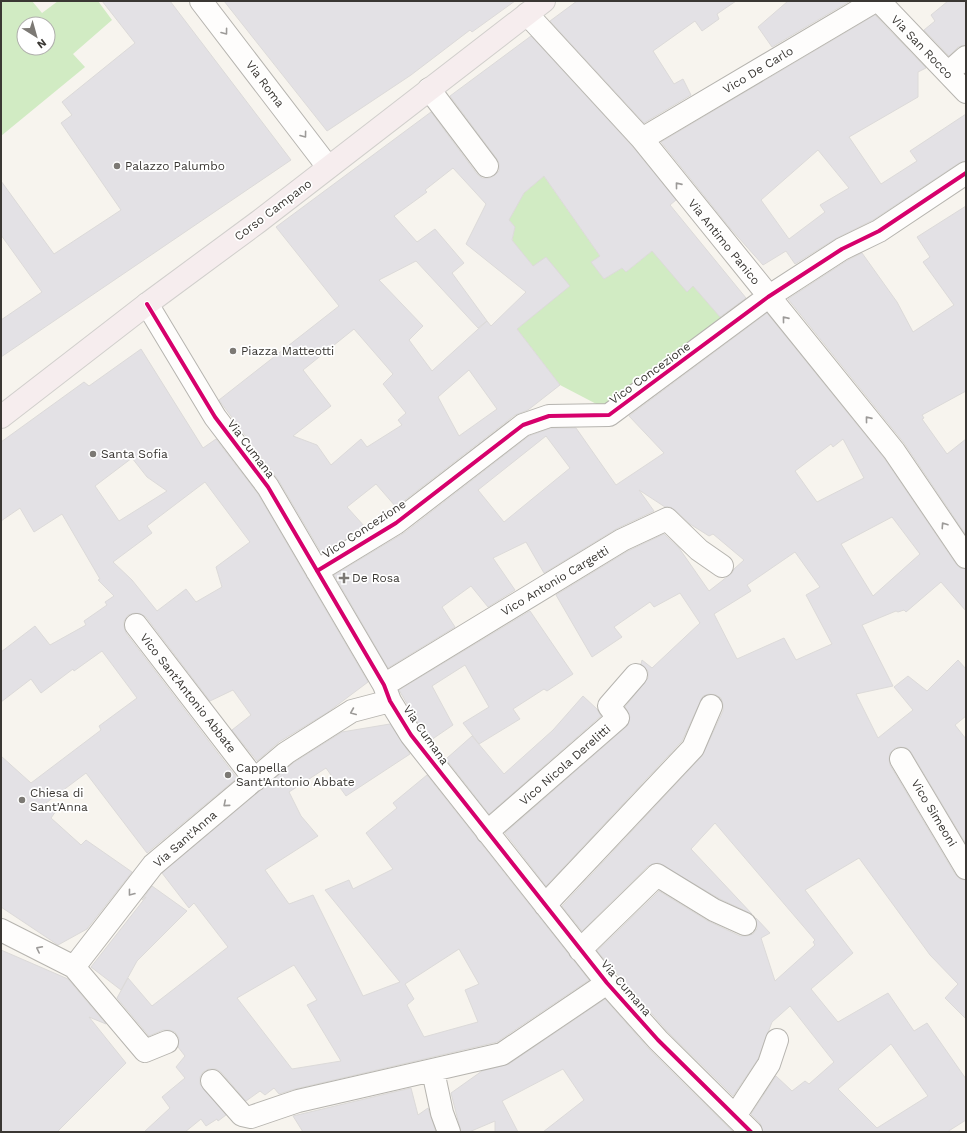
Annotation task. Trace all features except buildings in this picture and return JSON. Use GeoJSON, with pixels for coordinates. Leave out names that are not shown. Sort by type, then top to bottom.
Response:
{"type":"FeatureCollection","features":[{"type":"Feature","properties":{"kind":"main road","name":"Corso Campano"},"geometry":{"type":"LineString","coordinates":[[1,417],[147,304],[328,168],[544,1]]}},
{"type":"Feature","properties":{"kind":"street","name":"Via Roma"},"geometry":{"type":"LineString","coordinates":[[201,1],[328,168]]}},
{"type":"Feature","properties":{"kind":"street","name":"Vico De Carlo"},"geometry":{"type":"LineString","coordinates":[[642,139],[875,1]]}},
{"type":"Feature","properties":{"kind":"street","name":"Via San Rocco"},"geometry":{"type":"LineString","coordinates":[[879,1],[966,92]]}},
{"type":"Feature","properties":{"kind":"street","name":"Via Antimo Panico"},"geometry":{"type":"LineString","coordinates":[[527,14],[642,139],[768,297],[894,451],[966,557]]}},
{"type":"Feature","properties":{"kind":"street"},"geometry":{"type":"LineString","coordinates":[[948,73],[966,57]]}},
{"type":"Feature","properties":{"kind":"street"},"geometry":{"type":"LineString","coordinates":[[429,89],[487,166]]}},
{"type":"Feature","properties":{"kind":"street","name":"Vico Concezione"},"geometry":{"type":"LineString","coordinates":[[317,572],[396,523],[523,425],[549,416],[609,415],[768,297],[842,249],[880,230],[966,173]]}},
{"type":"Feature","properties":{"kind":"street","name":"Via Cumana"},"geometry":{"type":"LineString","coordinates":[[147,304],[215,417],[268,487],[411,735],[607,983],[658,1040],[751,1132]]}},
{"type":"Feature","properties":{"kind":"street","name":"Vico Antonio Cargetti"},"geometry":{"type":"LineString","coordinates":[[387,693],[622,540],[667,519],[699,550],[722,566]]}},
{"type":"Feature","properties":{"kind":"street","name":"Vico Sant'Antonio Abbate"},"geometry":{"type":"LineString","coordinates":[[136,625],[255,780]]}},
{"type":"Feature","properties":{"kind":"street","name":"Vico Nicola Derelitti"},"geometry":{"type":"LineString","coordinates":[[487,832],[618,718],[609,706],[636,675]]}},
{"type":"Feature","properties":{"kind":"street","name":"Via Sant'Anna"},"geometry":{"type":"LineString","coordinates":[[74,967],[153,865],[286,753],[352,711],[387,693]]}},
{"type":"Feature","properties":{"kind":"street"},"geometry":{"type":"LineString","coordinates":[[545,905],[693,748],[711,706]]}},
{"type":"Feature","properties":{"kind":"street","name":"Vico Simeoni"},"geometry":{"type":"LineString","coordinates":[[901,759],[966,868]]}},
{"type":"Feature","properties":{"kind":"street"},"geometry":{"type":"LineString","coordinates":[[580,950],[657,875],[714,910],[745,924]]}},
{"type":"Feature","properties":{"kind":"street"},"geometry":{"type":"LineString","coordinates":[[1,930],[74,967],[145,1051],[166,1042]]}},
{"type":"Feature","properties":{"kind":"street"},"geometry":{"type":"LineString","coordinates":[[212,1081],[242,1115],[251,1117],[298,1101],[502,1054],[607,983]]}},
{"type":"Feature","properties":{"kind":"street"},"geometry":{"type":"LineString","coordinates":[[735,1116],[770,1064],[777,1040]]}},
{"type":"Feature","properties":{"kind":"street"},"geometry":{"type":"LineString","coordinates":[[433,1071],[442,1113],[449,1132]]}},
{"type":"Feature","properties":{"kind":"green space"},"geometry":{"type":"Polygon","coordinates":[[[1,1],[32,1],[42,13],[58,1],[98,1],[112,20],[73,54],[85,67],[1,136],[1,1]]]}},
{"type":"Feature","properties":{"kind":"green space"},"geometry":{"type":"Polygon","coordinates":[[[544,176],[600,256],[592,263],[604,279],[622,268],[626,272],[652,251],[693,286],[723,320],[606,409],[560,385],[517,329],[569,286],[533,266],[512,241],[515,227],[509,220],[524,193],[544,176]]]}},
{"type":"Feature","properties":{"kind":"cycle path"},"geometry":{"type":"LineString","coordinates":[[317,571],[396,523],[523,425],[549,416],[609,415],[768,297],[842,249],[879,231],[966,173]]}},
{"type":"Feature","properties":{"kind":"cycle path"},"geometry":{"type":"LineString","coordinates":[[147,304],[215,417],[268,487],[384,685],[390,701],[411,735],[607,983],[658,1040],[751,1132]]}},
{"type":"Feature","properties":{"kind":"place","name":"Palazzo Palumbo"},"geometry":{"type":"Point","coordinates":[117,166]}},
{"type":"Feature","properties":{"kind":"place","name":"Piazza Matteotti"},"geometry":{"type":"Point","coordinates":[233,351]}},
{"type":"Feature","properties":{"kind":"place","name":"Santa Sofia"},"geometry":{"type":"Point","coordinates":[93,454]}},
{"type":"Feature","properties":{"kind":"place","name":"De Rosa"},"geometry":{"type":"Point","coordinates":[344,578]}},
{"type":"Feature","properties":{"kind":"place","name":"Cappella Sant'Antonio Abbate"},"geometry":{"type":"Point","coordinates":[228,775]}},
{"type":"Feature","properties":{"kind":"place","name":"Chiesa di Sant'Anna"},"geometry":{"type":"Point","coordinates":[22,800]}}]}
